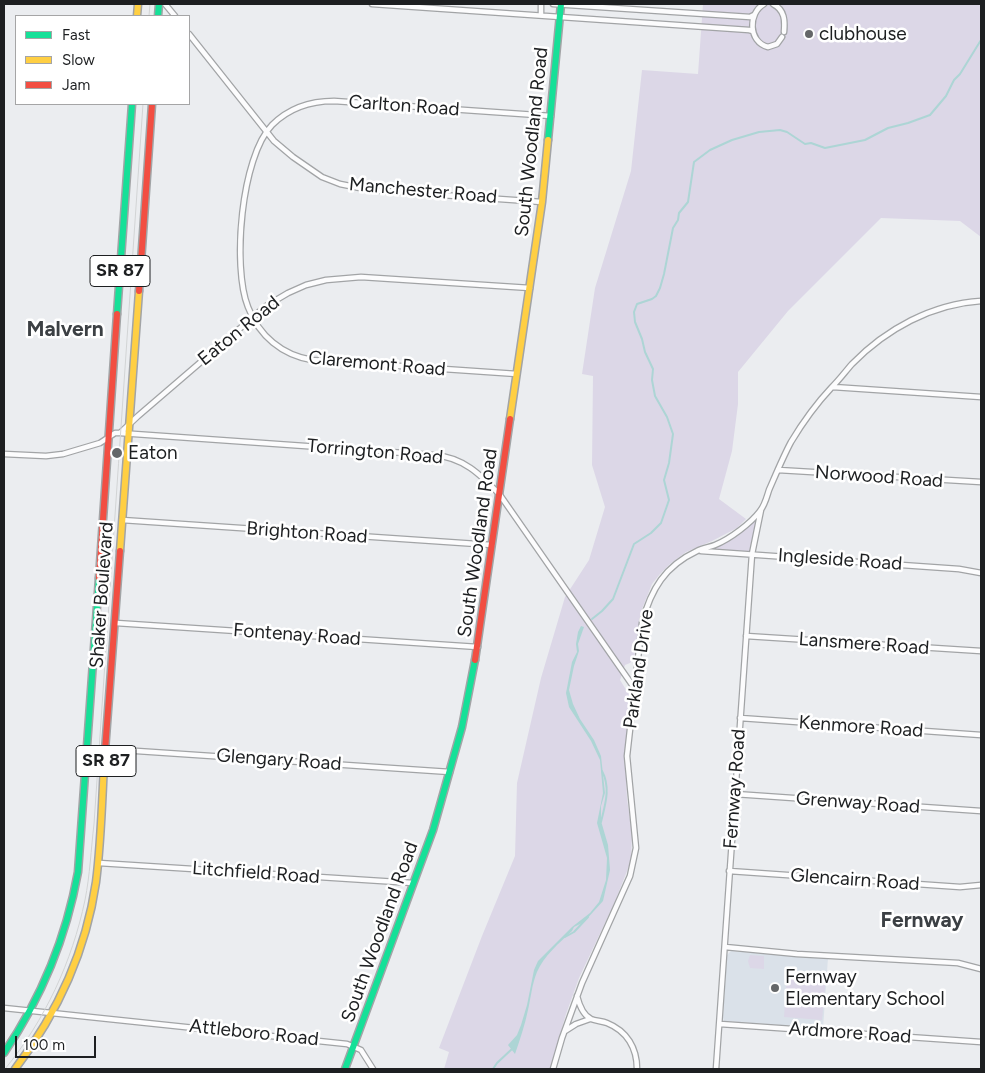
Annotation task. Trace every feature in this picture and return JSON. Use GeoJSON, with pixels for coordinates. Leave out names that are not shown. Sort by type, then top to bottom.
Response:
{"type":"FeatureCollection","features":[{"type":"Feature","properties":{"kind":"main road","name":"South Woodland Road"},"geometry":{"type":"LineString","coordinates":[[345,1069],[433,830],[462,727],[478,647],[542,202],[561,4]]}},
{"type":"Feature","properties":{"kind":"main road","name":"Shaker Boulevard"},"geometry":{"type":"LineString","coordinates":[[4,1053],[31,1010],[60,948],[71,909],[78,872],[132,105]]}},
{"type":"Feature","properties":{"kind":"main road","name":"Shaker Boulevard"},"geometry":{"type":"LineString","coordinates":[[15,1069],[53,1012],[72,972],[93,901],[99,863],[152,105]]}},
{"type":"Feature","properties":{"kind":"street"},"geometry":{"type":"LineString","coordinates":[[165,4],[174,15]]}},
{"type":"Feature","properties":{"kind":"street"},"geometry":{"type":"LineString","coordinates":[[372,4],[753,31]]}},
{"type":"Feature","properties":{"kind":"street"},"geometry":{"type":"LineString","coordinates":[[541,15],[542,4]]}},
{"type":"Feature","properties":{"kind":"street"},"geometry":{"type":"LineString","coordinates":[[553,4],[750,17],[764,4]]}},
{"type":"Feature","properties":{"kind":"street"},"geometry":{"type":"LineString","coordinates":[[754,15],[753,31],[758,42],[768,47],[777,44],[783,35],[782,12],[780,8],[773,4]]}},
{"type":"Feature","properties":{"kind":"street"},"geometry":{"type":"LineString","coordinates":[[698,14],[698,26]]}},
{"type":"Feature","properties":{"kind":"street","name":"Manchester Road"},"geometry":{"type":"LineString","coordinates":[[190,35],[267,132],[302,165],[322,177],[345,185],[378,190],[542,202]]}},
{"type":"Feature","properties":{"kind":"street","name":"Carlton Road"},"geometry":{"type":"LineString","coordinates":[[252,317],[246,301],[242,280],[242,220],[253,160],[259,144],[277,120],[299,106],[327,101],[551,116]]}},
{"type":"Feature","properties":{"kind":"street","name":"Eaton Road"},"geometry":{"type":"LineString","coordinates":[[4,454],[46,456],[63,454],[100,443],[115,433],[120,433],[252,317],[277,299],[296,289],[316,282],[338,278],[373,277],[530,288]]}},
{"type":"Feature","properties":{"kind":"street","name":"Parkland Drive"},"geometry":{"type":"LineString","coordinates":[[553,1069],[577,996],[627,883],[634,860],[635,839],[628,756],[642,623],[647,604],[655,588],[666,573],[679,562],[698,551],[717,544],[740,530],[761,510],[778,470],[804,422],[863,354],[897,328],[914,319],[954,305],[981,301]]}},
{"type":"Feature","properties":{"kind":"street","name":"Claremont Road"},"geometry":{"type":"LineString","coordinates":[[252,317],[278,348],[303,358],[518,374]]}},
{"type":"Feature","properties":{"kind":"street"},"geometry":{"type":"LineString","coordinates":[[833,387],[981,397]]}},
{"type":"Feature","properties":{"kind":"street","name":"Torrington Road"},"geometry":{"type":"LineString","coordinates":[[120,433],[440,456],[454,459],[475,470],[500,495],[635,689]]}},
{"type":"Feature","properties":{"kind":"street","name":"Norwood Road"},"geometry":{"type":"LineString","coordinates":[[778,470],[981,482]]}},
{"type":"Feature","properties":{"kind":"street","name":"Fernway Road"},"geometry":{"type":"LineString","coordinates":[[716,1069],[752,554],[761,510]]}},
{"type":"Feature","properties":{"kind":"street","name":"Brighton Road"},"geometry":{"type":"LineString","coordinates":[[122,520],[492,545]]}},
{"type":"Feature","properties":{"kind":"street","name":"Ingleside Road"},"geometry":{"type":"LineString","coordinates":[[698,551],[959,569],[981,573]]}},
{"type":"Feature","properties":{"kind":"street","name":"Fontenay Road"},"geometry":{"type":"LineString","coordinates":[[116,623],[478,647]]}},
{"type":"Feature","properties":{"kind":"street","name":"Lansmere Road"},"geometry":{"type":"LineString","coordinates":[[746,636],[981,651]]}},
{"type":"Feature","properties":{"kind":"street","name":"Kenmore Road"},"geometry":{"type":"LineString","coordinates":[[740,718],[981,735]]}},
{"type":"Feature","properties":{"kind":"street","name":"Glengary Road"},"geometry":{"type":"LineString","coordinates":[[107,749],[450,772]]}},
{"type":"Feature","properties":{"kind":"street","name":"Grenway Road"},"geometry":{"type":"LineString","coordinates":[[735,794],[981,811]]}},
{"type":"Feature","properties":{"kind":"street","name":"Litchfield Road"},"geometry":{"type":"LineString","coordinates":[[99,863],[413,884]]}},
{"type":"Feature","properties":{"kind":"street","name":"Glencairn Road"},"geometry":{"type":"LineString","coordinates":[[729,871],[960,887],[981,885]]}},
{"type":"Feature","properties":{"kind":"street"},"geometry":{"type":"LineString","coordinates":[[725,947],[797,954],[958,963],[981,969]]}},
{"type":"Feature","properties":{"kind":"street"},"geometry":{"type":"LineString","coordinates":[[577,996],[582,1010],[590,1019],[614,1026],[626,1036],[635,1051],[637,1069]]}},
{"type":"Feature","properties":{"kind":"street","name":"Attleboro Road"},"geometry":{"type":"LineString","coordinates":[[4,1008],[287,1036],[354,1046]]}},
{"type":"Feature","properties":{"kind":"street"},"geometry":{"type":"LineString","coordinates":[[565,1031],[576,1024],[590,1019]]}},
{"type":"Feature","properties":{"kind":"street","name":"Ardmore Road"},"geometry":{"type":"LineString","coordinates":[[720,1024],[981,1042]]}},
{"type":"Feature","properties":{"kind":"street"},"geometry":{"type":"LineString","coordinates":[[354,1046],[363,1053],[373,1069]]}},
{"type":"Feature","properties":{"kind":"shaded area"},"geometry":{"type":"Polygon","coordinates":[[[703,4],[981,4],[981,237],[960,221],[881,218],[788,311],[738,372],[738,404],[732,451],[719,499],[746,519],[737,528],[686,552],[670,564],[652,584],[642,609],[634,658],[625,665],[620,680],[630,696],[625,754],[627,799],[632,833],[631,861],[614,904],[579,978],[550,1069],[444,1069],[449,1052],[439,1048],[515,856],[517,783],[541,678],[565,597],[589,560],[605,507],[592,465],[593,376],[582,374],[595,288],[631,171],[642,70],[698,74],[703,4]]]}},
{"type":"Feature","properties":{"kind":"shaded area"},"geometry":{"type":"Polygon","coordinates":[[[761,510],[752,554],[698,551],[732,534],[761,510]]]}},
{"type":"Feature","properties":{"kind":"shaded area","name":"Fernway Elementary School"},"geometry":{"type":"Polygon","coordinates":[[[731,951],[828,958],[823,1028],[724,1021],[727,955],[731,951]]]}},
{"type":"Feature","properties":{"kind":"shaded area"},"geometry":{"type":"Polygon","coordinates":[[[750,955],[764,956],[764,969],[750,968],[748,961],[750,955]]]}},
{"type":"Feature","properties":{"kind":"shaded area"},"geometry":{"type":"Polygon","coordinates":[[[787,974],[826,977],[822,1020],[784,1017],[787,974]]]}},
{"type":"Feature","properties":{"kind":"water"},"geometry":{"type":"Polygon","coordinates":[[[581,626],[584,627],[578,644],[579,651],[569,690],[580,719],[594,740],[601,756],[605,793],[601,806],[601,821],[608,845],[610,870],[603,901],[584,922],[574,927],[540,966],[534,981],[515,1054],[508,1045],[517,1035],[521,1025],[534,970],[538,961],[572,927],[590,913],[599,902],[606,880],[607,858],[597,823],[603,793],[600,760],[591,741],[569,707],[566,693],[572,662],[577,652],[576,644],[581,626]]]}},
{"type":"Feature","properties":{"kind":"waterway"},"geometry":{"type":"LineString","coordinates":[[592,619],[613,599],[634,544],[651,533],[661,523],[669,500],[664,480],[669,463],[673,434],[667,417],[655,396],[652,380],[653,369],[645,352],[635,322],[634,312],[637,304],[652,299],[660,288],[673,228],[678,220],[679,213],[688,202],[694,162],[710,150],[732,140],[759,132],[780,130],[787,132],[805,144],[811,143],[825,148],[865,140],[888,128],[930,115],[946,96],[954,80],[960,74],[981,40]]}},
{"type":"Feature","properties":{"kind":"waterway"},"geometry":{"type":"LineString","coordinates":[[601,822],[607,790],[602,771]]}},
{"type":"Feature","properties":{"kind":"waterway"},"geometry":{"type":"LineString","coordinates":[[565,937],[574,932],[588,917]]}},
{"type":"Feature","properties":{"kind":"waterway"},"geometry":{"type":"LineString","coordinates":[[493,1069],[513,1048]]}},
{"type":"Feature","properties":{"kind":"tram line"},"geometry":{"type":"LineString","coordinates":[[149,15],[150,4]]}},
{"type":"Feature","properties":{"kind":"tram line"},"geometry":{"type":"LineString","coordinates":[[5,1069],[33,1031],[65,968],[73,946],[88,881],[94,824],[143,105]]}},
{"type":"Feature","properties":{"kind":"traffic: fast"},"geometry":{"type":"LineString","coordinates":[[158,15],[159,4]]}},
{"type":"Feature","properties":{"kind":"traffic: fast"},"geometry":{"type":"LineString","coordinates":[[548,140],[561,4]]}},
{"type":"Feature","properties":{"kind":"traffic: fast"},"geometry":{"type":"LineString","coordinates":[[117,314],[132,105]]}},
{"type":"Feature","properties":{"kind":"traffic: fast"},"geometry":{"type":"LineString","coordinates":[[4,1053],[30,1011],[51,967],[73,897],[78,872],[99,578]]}},
{"type":"Feature","properties":{"kind":"traffic: fast"},"geometry":{"type":"LineString","coordinates":[[345,1069],[433,830],[462,727],[475,660]]}},
{"type":"Feature","properties":{"kind":"traffic: slow"},"geometry":{"type":"LineString","coordinates":[[137,15],[138,4]]}},
{"type":"Feature","properties":{"kind":"traffic: slow"},"geometry":{"type":"LineString","coordinates":[[510,419],[542,202],[548,140]]}},
{"type":"Feature","properties":{"kind":"traffic: slow"},"geometry":{"type":"LineString","coordinates":[[120,551],[139,291]]}},
{"type":"Feature","properties":{"kind":"traffic: slow"},"geometry":{"type":"LineString","coordinates":[[15,1069],[44,1026],[68,981],[85,933],[98,867],[104,764]]}},
{"type":"Feature","properties":{"kind":"traffic: jam"},"geometry":{"type":"LineString","coordinates":[[139,291],[152,105]]}},
{"type":"Feature","properties":{"kind":"traffic: jam"},"geometry":{"type":"LineString","coordinates":[[99,578],[117,314]]}},
{"type":"Feature","properties":{"kind":"traffic: jam"},"geometry":{"type":"LineString","coordinates":[[475,660],[510,419]]}},
{"type":"Feature","properties":{"kind":"traffic: jam"},"geometry":{"type":"LineString","coordinates":[[104,764],[120,551]]}},
{"type":"Feature","properties":{"kind":"place","name":"clubhouse"},"geometry":{"type":"Point","coordinates":[809,34]}},
{"type":"Feature","properties":{"kind":"place","name":"Eaton"},"geometry":{"type":"Point","coordinates":[117,453]}},
{"type":"Feature","properties":{"kind":"place","name":"Fernway Elementary School"},"geometry":{"type":"Point","coordinates":[775,988]}},
{"type":"Feature","properties":{"kind":"district","name":"Malvern"},"geometry":{"type":"Point","coordinates":[65,330]}},
{"type":"Feature","properties":{"kind":"district","name":"Fernway"},"geometry":{"type":"Point","coordinates":[922,921]}}]}
